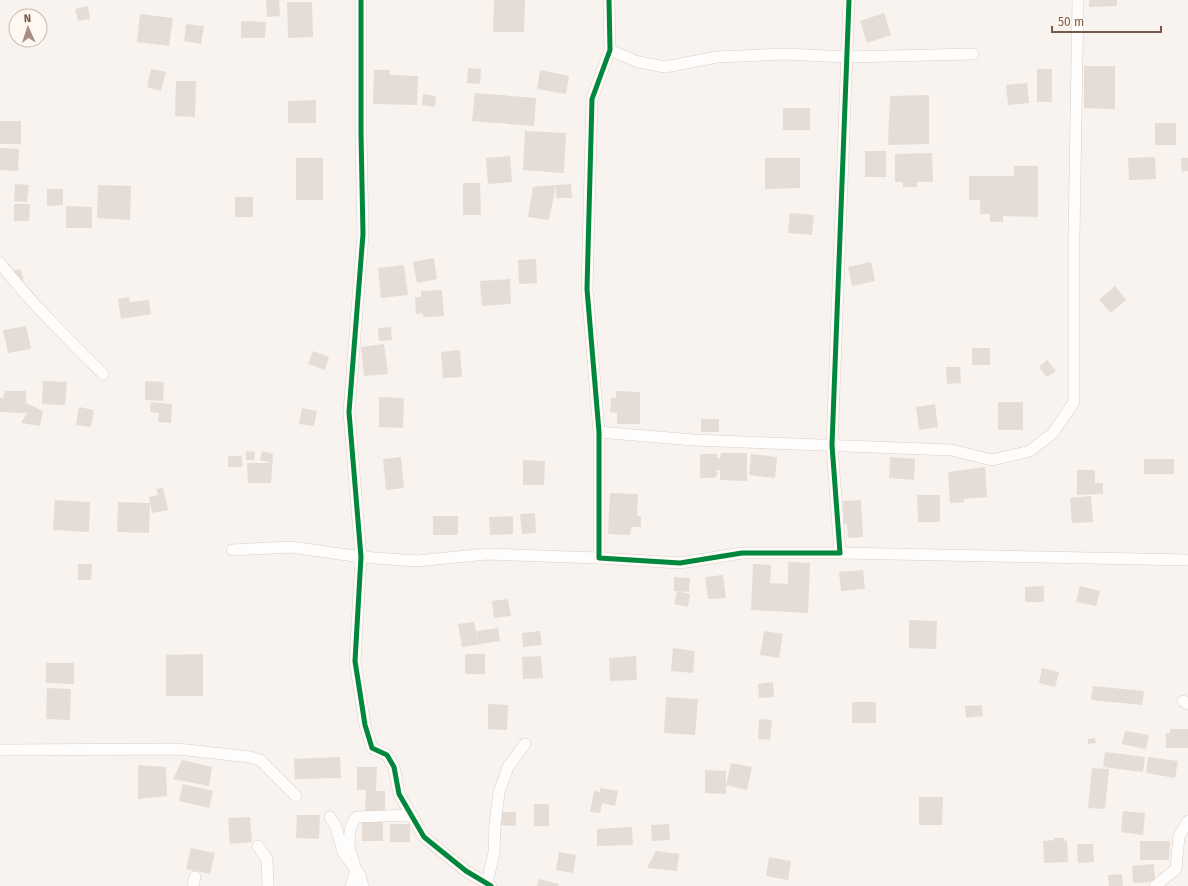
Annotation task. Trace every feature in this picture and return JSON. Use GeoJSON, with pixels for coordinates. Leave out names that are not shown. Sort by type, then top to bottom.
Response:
{"type":"FeatureCollection","features":[{"type":"Feature","properties":{"kind":"street"},"geometry":{"type":"LineString","coordinates":[[361,0],[363,234],[349,412],[362,557],[355,661],[365,725],[372,748],[387,755],[394,767],[399,794],[424,837],[466,871],[489,884],[494,853],[495,825],[499,792],[508,768],[525,744]]}},
{"type":"Feature","properties":{"kind":"street"},"geometry":{"type":"LineString","coordinates":[[599,558],[599,432],[587,289],[592,99],[610,50],[609,0]]}},
{"type":"Feature","properties":{"kind":"street"},"geometry":{"type":"LineString","coordinates":[[840,553],[832,445],[849,0]]}},
{"type":"Feature","properties":{"kind":"street"},"geometry":{"type":"LineString","coordinates":[[599,432],[693,440],[951,450],[992,460],[1030,451],[1053,433],[1074,402],[1074,236],[1078,0]]}},
{"type":"Feature","properties":{"kind":"street"},"geometry":{"type":"LineString","coordinates":[[610,50],[638,62],[665,67],[717,57],[735,56],[785,54],[848,57],[973,54]]}},
{"type":"Feature","properties":{"kind":"street"},"geometry":{"type":"LineString","coordinates":[[0,263],[16,284],[103,374]]}},
{"type":"Feature","properties":{"kind":"street"},"geometry":{"type":"LineString","coordinates":[[232,550],[291,547],[362,557],[416,561],[487,554],[599,558],[680,563],[742,553],[840,553],[1188,560]]}},
{"type":"Feature","properties":{"kind":"street"},"geometry":{"type":"LineString","coordinates":[[0,750],[178,749],[250,757],[260,760],[296,796]]}},
{"type":"Feature","properties":{"kind":"street"},"geometry":{"type":"LineString","coordinates":[[350,886],[356,870],[349,847],[350,830],[357,817],[412,815]]}},
{"type":"Feature","properties":{"kind":"street"},"geometry":{"type":"LineString","coordinates":[[330,817],[336,827],[343,852],[360,875],[363,886]]}},
{"type":"Feature","properties":{"kind":"street"},"geometry":{"type":"LineString","coordinates":[[1155,886],[1176,870],[1179,836],[1188,821]]}},
{"type":"Feature","properties":{"kind":"street"},"geometry":{"type":"LineString","coordinates":[[258,846],[267,859],[268,886]]}},
{"type":"Feature","properties":{"kind":"building"},"geometry":{"type":"Polygon","coordinates":[[[266,0],[279,0],[280,16],[267,17],[266,0]]]}},
{"type":"Feature","properties":{"kind":"building"},"geometry":{"type":"Polygon","coordinates":[[[494,0],[525,0],[524,32],[493,32],[494,0]]]}},
{"type":"Feature","properties":{"kind":"building"},"geometry":{"type":"Polygon","coordinates":[[[1089,0],[1117,0],[1117,6],[1089,7],[1089,0]]]}},
{"type":"Feature","properties":{"kind":"building"},"geometry":{"type":"Polygon","coordinates":[[[287,2],[312,2],[313,37],[288,38],[287,2]]]}},
{"type":"Feature","properties":{"kind":"building"},"geometry":{"type":"Polygon","coordinates":[[[88,6],[90,19],[78,21],[75,9],[88,6]]]}},
{"type":"Feature","properties":{"kind":"building"},"geometry":{"type":"Polygon","coordinates":[[[884,13],[891,35],[867,43],[860,21],[884,13]]]}},
{"type":"Feature","properties":{"kind":"building"},"geometry":{"type":"Polygon","coordinates":[[[140,14],[173,18],[169,46],[137,42],[140,14]]]}},
{"type":"Feature","properties":{"kind":"building"},"geometry":{"type":"Polygon","coordinates":[[[241,21],[266,22],[265,38],[241,38],[241,21]]]}},
{"type":"Feature","properties":{"kind":"building"},"geometry":{"type":"Polygon","coordinates":[[[186,24],[204,26],[201,44],[184,41],[186,24]]]}},
{"type":"Feature","properties":{"kind":"building"},"geometry":{"type":"Polygon","coordinates":[[[1084,66],[1115,66],[1115,109],[1084,108],[1084,66]]]}},
{"type":"Feature","properties":{"kind":"building"},"geometry":{"type":"Polygon","coordinates":[[[468,68],[481,69],[480,84],[467,83],[468,68]]]}},
{"type":"Feature","properties":{"kind":"building"},"geometry":{"type":"Polygon","coordinates":[[[151,69],[166,72],[161,91],[147,87],[151,69]]]}},
{"type":"Feature","properties":{"kind":"building"},"geometry":{"type":"Polygon","coordinates":[[[1037,69],[1052,69],[1052,102],[1037,102],[1037,69]]]}},
{"type":"Feature","properties":{"kind":"building"},"geometry":{"type":"Polygon","coordinates":[[[374,70],[390,70],[390,75],[418,76],[417,105],[373,104],[374,70]]]}},
{"type":"Feature","properties":{"kind":"building"},"geometry":{"type":"Polygon","coordinates":[[[540,70],[569,76],[566,94],[537,89],[540,70]]]}},
{"type":"Feature","properties":{"kind":"building"},"geometry":{"type":"Polygon","coordinates":[[[176,81],[196,81],[195,117],[175,116],[176,81]]]}},
{"type":"Feature","properties":{"kind":"building"},"geometry":{"type":"Polygon","coordinates":[[[1027,83],[1029,103],[1008,105],[1006,85],[1027,83]]]}},
{"type":"Feature","properties":{"kind":"building"},"geometry":{"type":"Polygon","coordinates":[[[475,93],[536,98],[534,126],[472,121],[475,93]]]}},
{"type":"Feature","properties":{"kind":"building"},"geometry":{"type":"Polygon","coordinates":[[[423,94],[436,96],[435,107],[422,105],[423,94]]]}},
{"type":"Feature","properties":{"kind":"building"},"geometry":{"type":"Polygon","coordinates":[[[929,95],[929,144],[888,145],[890,96],[929,95]]]}},
{"type":"Feature","properties":{"kind":"building"},"geometry":{"type":"Polygon","coordinates":[[[316,100],[316,123],[288,123],[288,101],[316,100]]]}},
{"type":"Feature","properties":{"kind":"building"},"geometry":{"type":"Polygon","coordinates":[[[783,108],[810,108],[810,130],[783,130],[783,108]]]}},
{"type":"Feature","properties":{"kind":"building"},"geometry":{"type":"Polygon","coordinates":[[[0,121],[21,121],[21,144],[0,144],[0,121]]]}},
{"type":"Feature","properties":{"kind":"building"},"geometry":{"type":"Polygon","coordinates":[[[1155,123],[1176,123],[1176,145],[1155,145],[1155,123]]]}},
{"type":"Feature","properties":{"kind":"building"},"geometry":{"type":"Polygon","coordinates":[[[525,131],[566,133],[564,173],[523,170],[525,131]]]}},
{"type":"Feature","properties":{"kind":"building"},"geometry":{"type":"Polygon","coordinates":[[[0,148],[19,149],[18,171],[0,170],[0,148]]]}},
{"type":"Feature","properties":{"kind":"building"},"geometry":{"type":"Polygon","coordinates":[[[865,151],[886,151],[886,177],[865,177],[865,151]]]}},
{"type":"Feature","properties":{"kind":"building"},"geometry":{"type":"Polygon","coordinates":[[[932,153],[933,182],[917,182],[917,187],[903,187],[903,182],[895,182],[895,154],[932,153]]]}},
{"type":"Feature","properties":{"kind":"building"},"geometry":{"type":"Polygon","coordinates":[[[510,156],[512,182],[488,184],[486,158],[510,156]]]}},
{"type":"Feature","properties":{"kind":"building"},"geometry":{"type":"Polygon","coordinates":[[[1155,157],[1156,179],[1129,180],[1128,158],[1155,157]]]}},
{"type":"Feature","properties":{"kind":"building"},"geometry":{"type":"Polygon","coordinates":[[[296,158],[323,158],[323,200],[296,200],[296,158]]]}},
{"type":"Feature","properties":{"kind":"building"},"geometry":{"type":"Polygon","coordinates":[[[765,158],[800,158],[800,188],[765,189],[765,158]]]}},
{"type":"Feature","properties":{"kind":"building"},"geometry":{"type":"Polygon","coordinates":[[[1181,158],[1188,158],[1188,171],[1182,172],[1181,158]]]}},
{"type":"Feature","properties":{"kind":"building"},"geometry":{"type":"Polygon","coordinates":[[[1014,166],[1038,166],[1038,217],[1003,216],[1003,222],[990,222],[990,214],[980,214],[980,200],[969,200],[969,176],[1014,176],[1014,166]]]}},
{"type":"Feature","properties":{"kind":"building"},"geometry":{"type":"Polygon","coordinates":[[[463,183],[480,183],[481,215],[463,215],[463,183]]]}},
{"type":"Feature","properties":{"kind":"building"},"geometry":{"type":"Polygon","coordinates":[[[15,184],[29,185],[27,202],[14,201],[15,184]]]}},
{"type":"Feature","properties":{"kind":"building"},"geometry":{"type":"Polygon","coordinates":[[[571,184],[572,198],[556,198],[556,185],[571,184]]]}},
{"type":"Feature","properties":{"kind":"building"},"geometry":{"type":"Polygon","coordinates":[[[98,185],[131,186],[130,220],[97,218],[98,185]]]}},
{"type":"Feature","properties":{"kind":"building"},"geometry":{"type":"Polygon","coordinates":[[[556,185],[549,220],[528,217],[533,187],[556,185]]]}},
{"type":"Feature","properties":{"kind":"building"},"geometry":{"type":"Polygon","coordinates":[[[47,189],[63,189],[63,205],[47,206],[47,189]]]}},
{"type":"Feature","properties":{"kind":"building"},"geometry":{"type":"Polygon","coordinates":[[[235,197],[253,197],[253,217],[235,217],[235,197]]]}},
{"type":"Feature","properties":{"kind":"building"},"geometry":{"type":"Polygon","coordinates":[[[14,204],[30,204],[29,221],[14,221],[14,204]]]}},
{"type":"Feature","properties":{"kind":"building"},"geometry":{"type":"Polygon","coordinates":[[[66,206],[92,207],[92,228],[66,228],[66,206]]]}},
{"type":"Feature","properties":{"kind":"building"},"geometry":{"type":"Polygon","coordinates":[[[790,213],[814,215],[812,235],[788,233],[790,213]]]}},
{"type":"Feature","properties":{"kind":"building"},"geometry":{"type":"Polygon","coordinates":[[[434,258],[437,279],[417,283],[413,262],[434,258]]]}},
{"type":"Feature","properties":{"kind":"building"},"geometry":{"type":"Polygon","coordinates":[[[536,259],[537,283],[519,284],[518,260],[536,259]]]}},
{"type":"Feature","properties":{"kind":"building"},"geometry":{"type":"Polygon","coordinates":[[[871,262],[875,281],[852,286],[848,267],[871,262]]]}},
{"type":"Feature","properties":{"kind":"building"},"geometry":{"type":"Polygon","coordinates":[[[404,265],[408,295],[381,298],[378,268],[404,265]]]}},
{"type":"Feature","properties":{"kind":"building"},"geometry":{"type":"Polygon","coordinates":[[[20,269],[24,279],[17,282],[13,271],[20,269]]]}},
{"type":"Feature","properties":{"kind":"building"},"geometry":{"type":"Polygon","coordinates":[[[510,279],[511,304],[482,306],[480,281],[510,279]]]}},
{"type":"Feature","properties":{"kind":"building"},"geometry":{"type":"Polygon","coordinates":[[[1115,286],[1126,300],[1111,313],[1099,300],[1115,286]]]}},
{"type":"Feature","properties":{"kind":"building"},"geometry":{"type":"Polygon","coordinates":[[[442,290],[444,316],[424,317],[422,313],[416,314],[415,297],[421,297],[421,291],[442,290]]]}},
{"type":"Feature","properties":{"kind":"building"},"geometry":{"type":"Polygon","coordinates":[[[129,297],[130,302],[149,300],[151,314],[121,319],[118,299],[129,297]]]}},
{"type":"Feature","properties":{"kind":"building"},"geometry":{"type":"Polygon","coordinates":[[[26,326],[31,349],[8,353],[3,330],[26,326]]]}},
{"type":"Feature","properties":{"kind":"building"},"geometry":{"type":"Polygon","coordinates":[[[391,327],[392,340],[379,341],[378,328],[391,327]]]}},
{"type":"Feature","properties":{"kind":"building"},"geometry":{"type":"Polygon","coordinates":[[[384,344],[388,374],[364,376],[361,347],[384,344]]]}},
{"type":"Feature","properties":{"kind":"building"},"geometry":{"type":"Polygon","coordinates":[[[972,348],[990,348],[990,365],[972,365],[972,348]]]}},
{"type":"Feature","properties":{"kind":"building"},"geometry":{"type":"Polygon","coordinates":[[[460,350],[462,377],[443,378],[441,352],[460,350]]]}},
{"type":"Feature","properties":{"kind":"building"},"geometry":{"type":"Polygon","coordinates":[[[313,351],[329,357],[325,370],[308,364],[313,351]]]}},
{"type":"Feature","properties":{"kind":"building"},"geometry":{"type":"Polygon","coordinates":[[[1047,360],[1056,371],[1047,377],[1039,367],[1047,360]]]}},
{"type":"Feature","properties":{"kind":"building"},"geometry":{"type":"Polygon","coordinates":[[[946,367],[960,367],[961,383],[947,384],[946,367]]]}},
{"type":"Feature","properties":{"kind":"building"},"geometry":{"type":"Polygon","coordinates":[[[43,381],[67,382],[65,405],[42,404],[43,381]]]}},
{"type":"Feature","properties":{"kind":"building"},"geometry":{"type":"Polygon","coordinates":[[[145,381],[164,382],[163,401],[145,400],[145,381]]]}},
{"type":"Feature","properties":{"kind":"building"},"geometry":{"type":"Polygon","coordinates":[[[5,391],[26,391],[26,403],[43,411],[40,426],[21,423],[27,413],[0,412],[0,398],[3,398],[5,391]]]}},
{"type":"Feature","properties":{"kind":"building"},"geometry":{"type":"Polygon","coordinates":[[[616,391],[640,392],[640,424],[617,424],[617,413],[610,412],[611,398],[616,398],[616,391]]]}},
{"type":"Feature","properties":{"kind":"building"},"geometry":{"type":"Polygon","coordinates":[[[379,397],[404,398],[403,428],[379,427],[379,397]]]}},
{"type":"Feature","properties":{"kind":"building"},"geometry":{"type":"Polygon","coordinates":[[[151,402],[172,404],[171,423],[158,422],[159,413],[150,412],[151,402]]]}},
{"type":"Feature","properties":{"kind":"building"},"geometry":{"type":"Polygon","coordinates":[[[998,402],[1023,402],[1023,430],[998,430],[998,402]]]}},
{"type":"Feature","properties":{"kind":"building"},"geometry":{"type":"Polygon","coordinates":[[[935,404],[938,427],[919,430],[916,407],[935,404]]]}},
{"type":"Feature","properties":{"kind":"building"},"geometry":{"type":"Polygon","coordinates":[[[79,407],[94,410],[91,427],[76,425],[79,407]]]}},
{"type":"Feature","properties":{"kind":"building"},"geometry":{"type":"Polygon","coordinates":[[[302,408],[317,411],[314,426],[299,424],[302,408]]]}},
{"type":"Feature","properties":{"kind":"building"},"geometry":{"type":"Polygon","coordinates":[[[701,419],[719,419],[719,432],[701,432],[701,419]]]}},
{"type":"Feature","properties":{"kind":"building"},"geometry":{"type":"Polygon","coordinates":[[[246,451],[255,452],[254,460],[246,460],[246,451]]]}},
{"type":"Feature","properties":{"kind":"building"},"geometry":{"type":"Polygon","coordinates":[[[262,451],[273,454],[271,483],[248,483],[247,463],[271,463],[260,460],[262,451]]]}},
{"type":"Feature","properties":{"kind":"building"},"geometry":{"type":"Polygon","coordinates":[[[721,453],[747,453],[747,481],[720,480],[720,470],[715,470],[718,473],[715,478],[700,478],[700,454],[717,454],[717,458],[720,458],[721,453]]]}},
{"type":"Feature","properties":{"kind":"building"},"geometry":{"type":"Polygon","coordinates":[[[751,454],[777,457],[775,478],[749,475],[751,454]]]}},
{"type":"Feature","properties":{"kind":"building"},"geometry":{"type":"Polygon","coordinates":[[[228,456],[242,456],[242,467],[228,467],[228,456]]]}},
{"type":"Feature","properties":{"kind":"building"},"geometry":{"type":"Polygon","coordinates":[[[401,457],[404,488],[386,490],[383,459],[401,457]]]}},
{"type":"Feature","properties":{"kind":"building"},"geometry":{"type":"Polygon","coordinates":[[[890,457],[915,459],[914,480],[889,478],[890,457]]]}},
{"type":"Feature","properties":{"kind":"building"},"geometry":{"type":"Polygon","coordinates":[[[1144,459],[1174,459],[1174,474],[1144,474],[1144,459]]]}},
{"type":"Feature","properties":{"kind":"building"},"geometry":{"type":"Polygon","coordinates":[[[523,460],[545,461],[544,485],[523,485],[523,460]]]}},
{"type":"Feature","properties":{"kind":"building"},"geometry":{"type":"Polygon","coordinates":[[[985,467],[987,497],[964,499],[964,502],[950,503],[948,472],[985,467]]]}},
{"type":"Feature","properties":{"kind":"building"},"geometry":{"type":"Polygon","coordinates":[[[1077,470],[1095,470],[1095,483],[1103,483],[1103,494],[1077,495],[1077,470]]]}},
{"type":"Feature","properties":{"kind":"building"},"geometry":{"type":"Polygon","coordinates":[[[163,488],[168,510],[152,513],[149,497],[158,495],[156,489],[163,488]]]}},
{"type":"Feature","properties":{"kind":"building"},"geometry":{"type":"Polygon","coordinates":[[[610,493],[638,494],[637,516],[641,516],[641,527],[631,527],[630,535],[608,534],[610,493]]]}},
{"type":"Feature","properties":{"kind":"building"},"geometry":{"type":"Polygon","coordinates":[[[917,495],[940,495],[940,522],[918,522],[917,495]]]}},
{"type":"Feature","properties":{"kind":"building"},"geometry":{"type":"Polygon","coordinates":[[[1091,496],[1093,522],[1072,523],[1070,498],[1091,496]]]}},
{"type":"Feature","properties":{"kind":"building"},"geometry":{"type":"Polygon","coordinates":[[[55,500],[90,502],[89,532],[53,530],[55,500]]]}},
{"type":"Feature","properties":{"kind":"building"},"geometry":{"type":"Polygon","coordinates":[[[861,500],[863,537],[848,538],[847,524],[844,524],[843,501],[861,500]]]}},
{"type":"Feature","properties":{"kind":"building"},"geometry":{"type":"Polygon","coordinates":[[[118,502],[150,503],[149,533],[117,532],[118,502]]]}},
{"type":"Feature","properties":{"kind":"building"},"geometry":{"type":"Polygon","coordinates":[[[535,513],[536,533],[522,534],[520,514],[535,513]]]}},
{"type":"Feature","properties":{"kind":"building"},"geometry":{"type":"Polygon","coordinates":[[[433,516],[458,516],[458,535],[433,535],[433,516]]]}},
{"type":"Feature","properties":{"kind":"building"},"geometry":{"type":"Polygon","coordinates":[[[513,516],[513,534],[490,535],[489,517],[513,516]]]}},
{"type":"Feature","properties":{"kind":"building"},"geometry":{"type":"Polygon","coordinates":[[[788,562],[810,563],[808,613],[751,610],[753,564],[771,565],[770,583],[788,584],[788,562]]]}},
{"type":"Feature","properties":{"kind":"building"},"geometry":{"type":"Polygon","coordinates":[[[78,564],[92,564],[91,580],[78,580],[78,564]]]}},
{"type":"Feature","properties":{"kind":"building"},"geometry":{"type":"Polygon","coordinates":[[[863,570],[865,589],[841,591],[839,572],[863,570]]]}},
{"type":"Feature","properties":{"kind":"building"},"geometry":{"type":"Polygon","coordinates":[[[723,575],[726,598],[708,599],[705,577],[723,575]]]}},
{"type":"Feature","properties":{"kind":"building"},"geometry":{"type":"Polygon","coordinates":[[[674,577],[690,578],[689,592],[674,591],[674,577]]]}},
{"type":"Feature","properties":{"kind":"building"},"geometry":{"type":"Polygon","coordinates":[[[1044,586],[1044,602],[1025,602],[1025,587],[1044,586]]]}},
{"type":"Feature","properties":{"kind":"building"},"geometry":{"type":"Polygon","coordinates":[[[1080,586],[1100,591],[1096,606],[1076,602],[1080,586]]]}},
{"type":"Feature","properties":{"kind":"building"},"geometry":{"type":"Polygon","coordinates":[[[677,591],[690,594],[688,607],[674,604],[677,591]]]}},
{"type":"Feature","properties":{"kind":"building"},"geometry":{"type":"Polygon","coordinates":[[[508,599],[511,616],[494,618],[492,601],[508,599]]]}},
{"type":"Feature","properties":{"kind":"building"},"geometry":{"type":"Polygon","coordinates":[[[909,620],[937,621],[936,649],[909,648],[909,620]]]}},
{"type":"Feature","properties":{"kind":"building"},"geometry":{"type":"Polygon","coordinates":[[[474,622],[478,639],[477,631],[498,628],[500,641],[462,647],[458,624],[474,622]]]}},
{"type":"Feature","properties":{"kind":"building"},"geometry":{"type":"Polygon","coordinates":[[[540,631],[542,645],[523,647],[522,633],[540,631]]]}},
{"type":"Feature","properties":{"kind":"building"},"geometry":{"type":"Polygon","coordinates":[[[764,631],[783,634],[779,658],[760,655],[764,631]]]}},
{"type":"Feature","properties":{"kind":"building"},"geometry":{"type":"Polygon","coordinates":[[[673,648],[695,651],[693,673],[671,671],[673,648]]]}},
{"type":"Feature","properties":{"kind":"building"},"geometry":{"type":"Polygon","coordinates":[[[203,654],[203,696],[166,696],[166,655],[203,654]]]}},
{"type":"Feature","properties":{"kind":"building"},"geometry":{"type":"Polygon","coordinates":[[[465,654],[485,654],[485,674],[465,674],[465,654]]]}},
{"type":"Feature","properties":{"kind":"building"},"geometry":{"type":"Polygon","coordinates":[[[541,656],[543,678],[523,679],[522,657],[541,656]]]}},
{"type":"Feature","properties":{"kind":"building"},"geometry":{"type":"Polygon","coordinates":[[[636,656],[637,680],[610,681],[609,658],[636,656]]]}},
{"type":"Feature","properties":{"kind":"building"},"geometry":{"type":"Polygon","coordinates":[[[46,663],[74,663],[74,684],[46,683],[46,663]]]}},
{"type":"Feature","properties":{"kind":"building"},"geometry":{"type":"Polygon","coordinates":[[[1042,668],[1059,672],[1055,687],[1039,683],[1042,668]]]}},
{"type":"Feature","properties":{"kind":"building"},"geometry":{"type":"Polygon","coordinates":[[[773,682],[774,697],[759,698],[758,684],[773,682]]]}},
{"type":"Feature","properties":{"kind":"building"},"geometry":{"type":"Polygon","coordinates":[[[1093,686],[1144,691],[1142,705],[1091,700],[1093,686]]]}},
{"type":"Feature","properties":{"kind":"building"},"geometry":{"type":"Polygon","coordinates":[[[47,688],[71,689],[70,720],[46,719],[47,688]]]}},
{"type":"Feature","properties":{"kind":"building"},"geometry":{"type":"Polygon","coordinates":[[[666,697],[698,699],[695,735],[664,733],[666,697]]]}},
{"type":"Feature","properties":{"kind":"building"},"geometry":{"type":"Polygon","coordinates":[[[852,702],[876,702],[876,723],[852,723],[852,702]]]}},
{"type":"Feature","properties":{"kind":"building"},"geometry":{"type":"Polygon","coordinates":[[[488,704],[508,705],[507,730],[488,729],[488,704]]]}},
{"type":"Feature","properties":{"kind":"building"},"geometry":{"type":"Polygon","coordinates":[[[982,705],[983,716],[966,718],[965,706],[982,705]]]}},
{"type":"Feature","properties":{"kind":"building"},"geometry":{"type":"Polygon","coordinates":[[[759,719],[772,720],[770,740],[758,739],[759,719]]]}},
{"type":"Feature","properties":{"kind":"building"},"geometry":{"type":"Polygon","coordinates":[[[1170,729],[1188,729],[1188,748],[1166,748],[1166,733],[1170,733],[1170,729]]]}},
{"type":"Feature","properties":{"kind":"building"},"geometry":{"type":"Polygon","coordinates":[[[1125,731],[1149,735],[1146,749],[1122,744],[1125,731]]]}},
{"type":"Feature","properties":{"kind":"building"},"geometry":{"type":"Polygon","coordinates":[[[1095,738],[1096,743],[1088,744],[1088,739],[1095,738]]]}},
{"type":"Feature","properties":{"kind":"building"},"geometry":{"type":"Polygon","coordinates":[[[1105,752],[1145,757],[1143,772],[1103,767],[1105,752]]]}},
{"type":"Feature","properties":{"kind":"building"},"geometry":{"type":"Polygon","coordinates":[[[340,757],[341,778],[295,779],[294,759],[340,757]]]}},
{"type":"Feature","properties":{"kind":"building"},"geometry":{"type":"Polygon","coordinates":[[[1148,757],[1178,761],[1175,778],[1146,773],[1148,757]]]}},
{"type":"Feature","properties":{"kind":"building"},"geometry":{"type":"Polygon","coordinates":[[[182,760],[212,767],[209,786],[173,779],[182,760]]]}},
{"type":"Feature","properties":{"kind":"building"},"geometry":{"type":"Polygon","coordinates":[[[731,763],[752,767],[747,790],[726,785],[731,763]]]}},
{"type":"Feature","properties":{"kind":"building"},"geometry":{"type":"Polygon","coordinates":[[[138,765],[166,767],[167,796],[138,799],[138,765]]]}},
{"type":"Feature","properties":{"kind":"building"},"geometry":{"type":"Polygon","coordinates":[[[357,767],[377,767],[376,791],[385,791],[385,813],[365,813],[366,790],[357,790],[357,767]]]}},
{"type":"Feature","properties":{"kind":"building"},"geometry":{"type":"Polygon","coordinates":[[[1092,768],[1109,769],[1105,809],[1088,808],[1092,768]]]}},
{"type":"Feature","properties":{"kind":"building"},"geometry":{"type":"Polygon","coordinates":[[[705,770],[726,771],[726,794],[705,793],[705,770]]]}},
{"type":"Feature","properties":{"kind":"building"},"geometry":{"type":"Polygon","coordinates":[[[183,784],[213,791],[209,808],[179,801],[183,784]]]}},
{"type":"Feature","properties":{"kind":"building"},"geometry":{"type":"Polygon","coordinates":[[[600,788],[618,791],[615,806],[602,803],[600,813],[590,812],[594,791],[600,792],[600,788]]]}},
{"type":"Feature","properties":{"kind":"building"},"geometry":{"type":"Polygon","coordinates":[[[919,797],[943,797],[942,825],[919,825],[919,797]]]}},
{"type":"Feature","properties":{"kind":"building"},"geometry":{"type":"Polygon","coordinates":[[[534,804],[549,804],[549,826],[534,826],[534,804]]]}},
{"type":"Feature","properties":{"kind":"building"},"geometry":{"type":"Polygon","coordinates":[[[1123,811],[1145,813],[1143,835],[1121,832],[1123,811]]]}},
{"type":"Feature","properties":{"kind":"building"},"geometry":{"type":"Polygon","coordinates":[[[500,812],[516,812],[516,826],[500,825],[500,812]]]}},
{"type":"Feature","properties":{"kind":"building"},"geometry":{"type":"Polygon","coordinates":[[[297,815],[320,815],[319,839],[296,838],[297,815]]]}},
{"type":"Feature","properties":{"kind":"building"},"geometry":{"type":"Polygon","coordinates":[[[250,817],[252,842],[230,844],[228,818],[250,817]]]}},
{"type":"Feature","properties":{"kind":"building"},"geometry":{"type":"Polygon","coordinates":[[[362,820],[383,820],[383,841],[362,841],[362,820]]]}},
{"type":"Feature","properties":{"kind":"building"},"geometry":{"type":"Polygon","coordinates":[[[390,824],[410,824],[410,842],[390,842],[390,824]]]}},
{"type":"Feature","properties":{"kind":"building"},"geometry":{"type":"Polygon","coordinates":[[[669,824],[670,840],[652,841],[651,825],[669,824]]]}},
{"type":"Feature","properties":{"kind":"building"},"geometry":{"type":"Polygon","coordinates":[[[632,827],[633,845],[597,846],[597,829],[632,827]]]}},
{"type":"Feature","properties":{"kind":"building"},"geometry":{"type":"Polygon","coordinates":[[[1054,838],[1064,838],[1064,841],[1067,840],[1068,862],[1044,863],[1043,841],[1054,840],[1054,838]]]}},
{"type":"Feature","properties":{"kind":"building"},"geometry":{"type":"Polygon","coordinates":[[[1140,841],[1170,841],[1169,860],[1140,860],[1140,841]]]}},
{"type":"Feature","properties":{"kind":"building"},"geometry":{"type":"Polygon","coordinates":[[[1077,844],[1093,844],[1094,862],[1078,863],[1077,844]]]}},
{"type":"Feature","properties":{"kind":"building"},"geometry":{"type":"Polygon","coordinates":[[[191,848],[215,853],[210,874],[186,869],[191,848]]]}},
{"type":"Feature","properties":{"kind":"building"},"geometry":{"type":"Polygon","coordinates":[[[656,851],[679,854],[677,871],[647,868],[656,851]]]}},
{"type":"Feature","properties":{"kind":"building"},"geometry":{"type":"Polygon","coordinates":[[[559,852],[576,855],[573,873],[556,870],[559,852]]]}},
{"type":"Feature","properties":{"kind":"building"},"geometry":{"type":"Polygon","coordinates":[[[769,857],[791,861],[788,880],[766,876],[769,857]]]}},
{"type":"Feature","properties":{"kind":"building"},"geometry":{"type":"Polygon","coordinates":[[[1154,864],[1155,882],[1133,883],[1132,866],[1154,864]]]}},
{"type":"Feature","properties":{"kind":"building"},"geometry":{"type":"Polygon","coordinates":[[[1122,874],[1123,886],[1109,886],[1108,875],[1122,874]]]}},
{"type":"Feature","properties":{"kind":"building"},"geometry":{"type":"Polygon","coordinates":[[[539,879],[559,884],[558,886],[537,886],[539,879]]]}},
{"type":"Feature","properties":{"kind":"cycle path"},"geometry":{"type":"LineString","coordinates":[[361,0],[363,234],[349,412],[361,557],[355,661],[365,725],[372,748],[387,755],[394,767],[399,794],[424,837],[466,871],[491,886]]}},
{"type":"Feature","properties":{"kind":"cycle path"},"geometry":{"type":"LineString","coordinates":[[609,0],[610,50],[592,99],[587,289],[599,432],[599,558],[680,563],[742,553],[840,553],[832,445],[849,0]]}}]}
